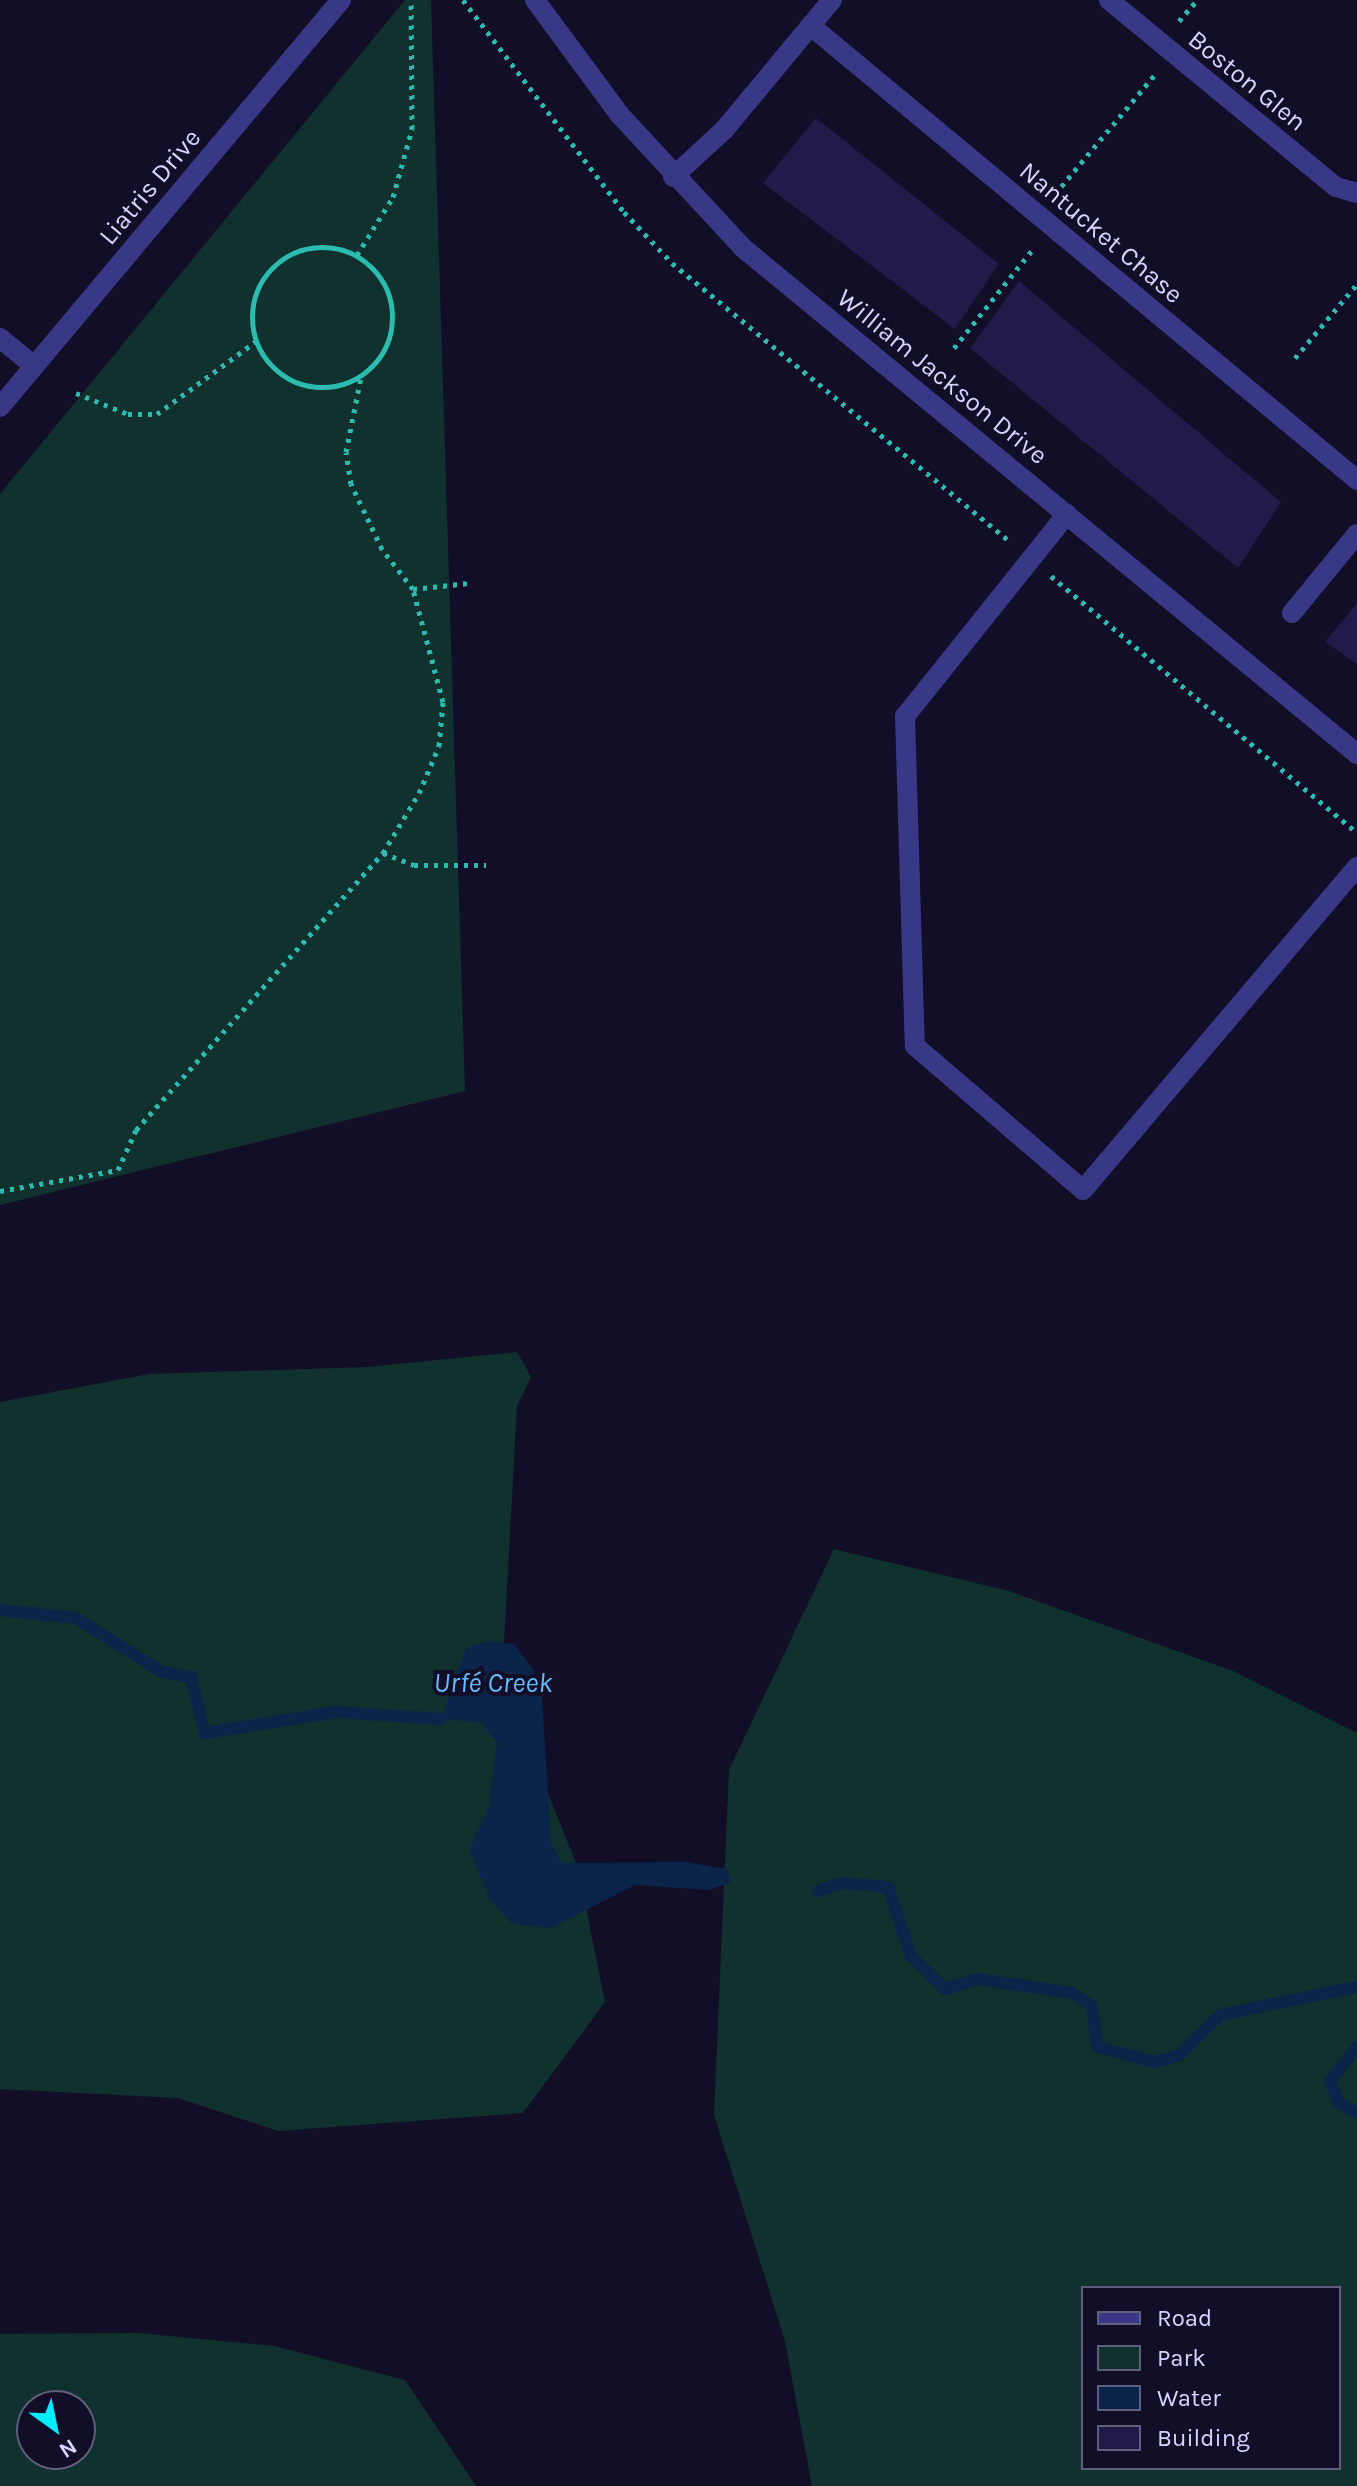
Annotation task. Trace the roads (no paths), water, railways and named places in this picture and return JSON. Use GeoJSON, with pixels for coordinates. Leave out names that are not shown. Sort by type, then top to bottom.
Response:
{"type":"FeatureCollection","features":[{"type":"Feature","properties":{"kind":"street","name":"Liatris Drive"},"geometry":{"type":"LineString","coordinates":[[0,407],[341,0]]}},
{"type":"Feature","properties":{"kind":"street","name":"William Jackson Drive"},"geometry":{"type":"LineString","coordinates":[[535,0],[673,177],[743,248],[1357,754]]}},
{"type":"Feature","properties":{"kind":"street"},"geometry":{"type":"LineString","coordinates":[[673,177],[724,130],[832,0]]}},
{"type":"Feature","properties":{"kind":"street","name":"Boston Glen"},"geometry":{"type":"LineString","coordinates":[[1109,0],[1336,187],[1357,193]]}},
{"type":"Feature","properties":{"kind":"street","name":"Nantucket Chase"},"geometry":{"type":"LineString","coordinates":[[811,26],[1357,480]]}},
{"type":"Feature","properties":{"kind":"street"},"geometry":{"type":"LineString","coordinates":[[0,338],[34,366]]}},
{"type":"Feature","properties":{"kind":"street"},"geometry":{"type":"LineString","coordinates":[[1067,514],[905,716],[915,1046],[1083,1190],[1357,867]]}},
{"type":"Feature","properties":{"kind":"street"},"geometry":{"type":"LineString","coordinates":[[1292,613],[1357,534]]}},
{"type":"Feature","properties":{"kind":"water","name":"Urfé Creek"},"geometry":{"type":"Polygon","coordinates":[[[489,1641],[514,1644],[541,1680],[551,1842],[562,1863],[686,1862],[727,1869],[731,1883],[708,1890],[635,1885],[551,1928],[512,1924],[491,1901],[469,1850],[489,1807],[497,1743],[481,1722],[441,1719],[466,1648],[489,1641]]]}},
{"type":"Feature","properties":{"kind":"waterway","name":"Urfé Creek"},"geometry":{"type":"LineString","coordinates":[[0,1610],[76,1618],[162,1672],[191,1677],[205,1733],[336,1712],[441,1719]]}},
{"type":"Feature","properties":{"kind":"waterway","name":"Urfé Creek"},"geometry":{"type":"LineString","coordinates":[[818,1891],[841,1883],[888,1887],[911,1956],[945,1989],[978,1979],[1072,1993],[1092,2006],[1097,2047],[1155,2062],[1178,2056],[1220,2015],[1357,1987]]}},
{"type":"Feature","properties":{"kind":"waterway","name":"Urfé Creek"},"geometry":{"type":"LineString","coordinates":[[1357,2047],[1330,2081],[1339,2103],[1357,2113]]}}]}
